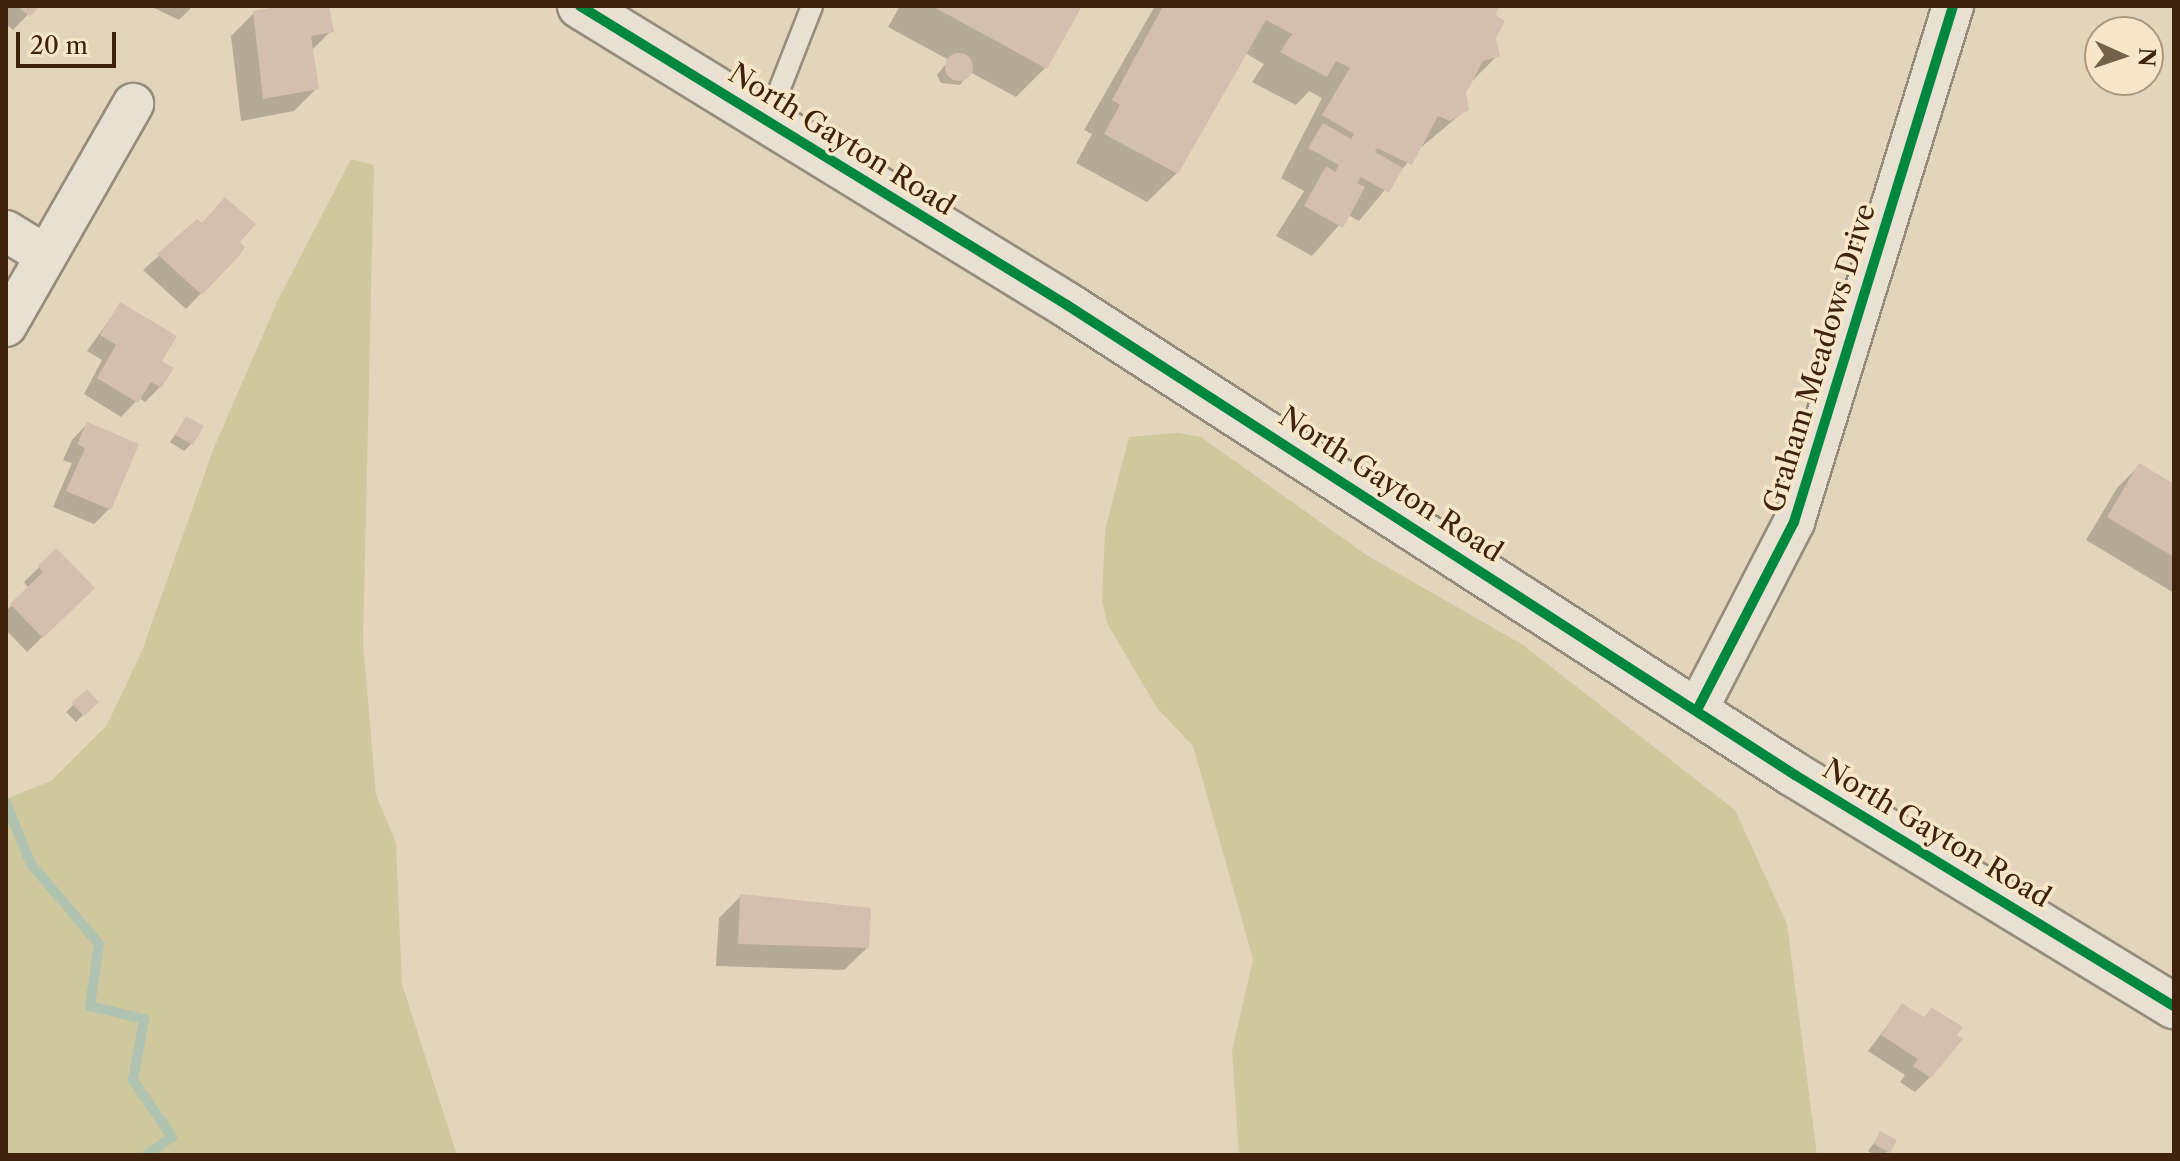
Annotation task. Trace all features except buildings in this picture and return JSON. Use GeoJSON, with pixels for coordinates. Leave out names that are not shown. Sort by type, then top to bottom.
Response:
{"type":"FeatureCollection","features":[{"type":"Feature","properties":{"kind":"street","name":"North Gayton Road"},"geometry":{"type":"LineString","coordinates":[[580,6],[1067,305],[1697,710],[2174,1006]]}},
{"type":"Feature","properties":{"kind":"street","name":"Graham Meadows Drive"},"geometry":{"type":"LineString","coordinates":[[1697,710],[1794,522],[1953,6]]}},
{"type":"Feature","properties":{"kind":"street"},"geometry":{"type":"LineString","coordinates":[[6,326],[133,104]]}},
{"type":"Feature","properties":{"kind":"street"},"geometry":{"type":"LineString","coordinates":[[6,231],[45,255]]}},
{"type":"Feature","properties":{"kind":"lane"},"geometry":{"type":"LineString","coordinates":[[767,121],[812,6]]}},
{"type":"Feature","properties":{"kind":"shaded area"},"geometry":{"type":"Polygon","coordinates":[[[351,159],[374,165],[363,643],[376,795],[396,843],[402,984],[457,1155],[6,1155],[6,799],[51,781],[107,725],[142,651],[213,450],[278,300],[351,159]]]}},
{"type":"Feature","properties":{"kind":"shaded area"},"geometry":{"type":"Polygon","coordinates":[[[1177,433],[1201,437],[1368,556],[1523,645],[1735,810],[1787,924],[1817,1155],[1239,1155],[1232,1051],[1253,959],[1193,746],[1157,708],[1107,623],[1102,600],[1105,530],[1129,437],[1177,433]]]}},
{"type":"Feature","properties":{"kind":"waterway"},"geometry":{"type":"LineString","coordinates":[[6,803],[31,864],[99,944],[90,1006],[144,1019],[133,1080],[172,1137],[146,1155]]}},
{"type":"Feature","properties":{"kind":"cycle path"},"geometry":{"type":"LineString","coordinates":[[580,6],[1067,305],[1795,775],[2174,1006]]}},
{"type":"Feature","properties":{"kind":"cycle path"},"geometry":{"type":"LineString","coordinates":[[1697,710],[1794,522],[1953,6]]}}]}
